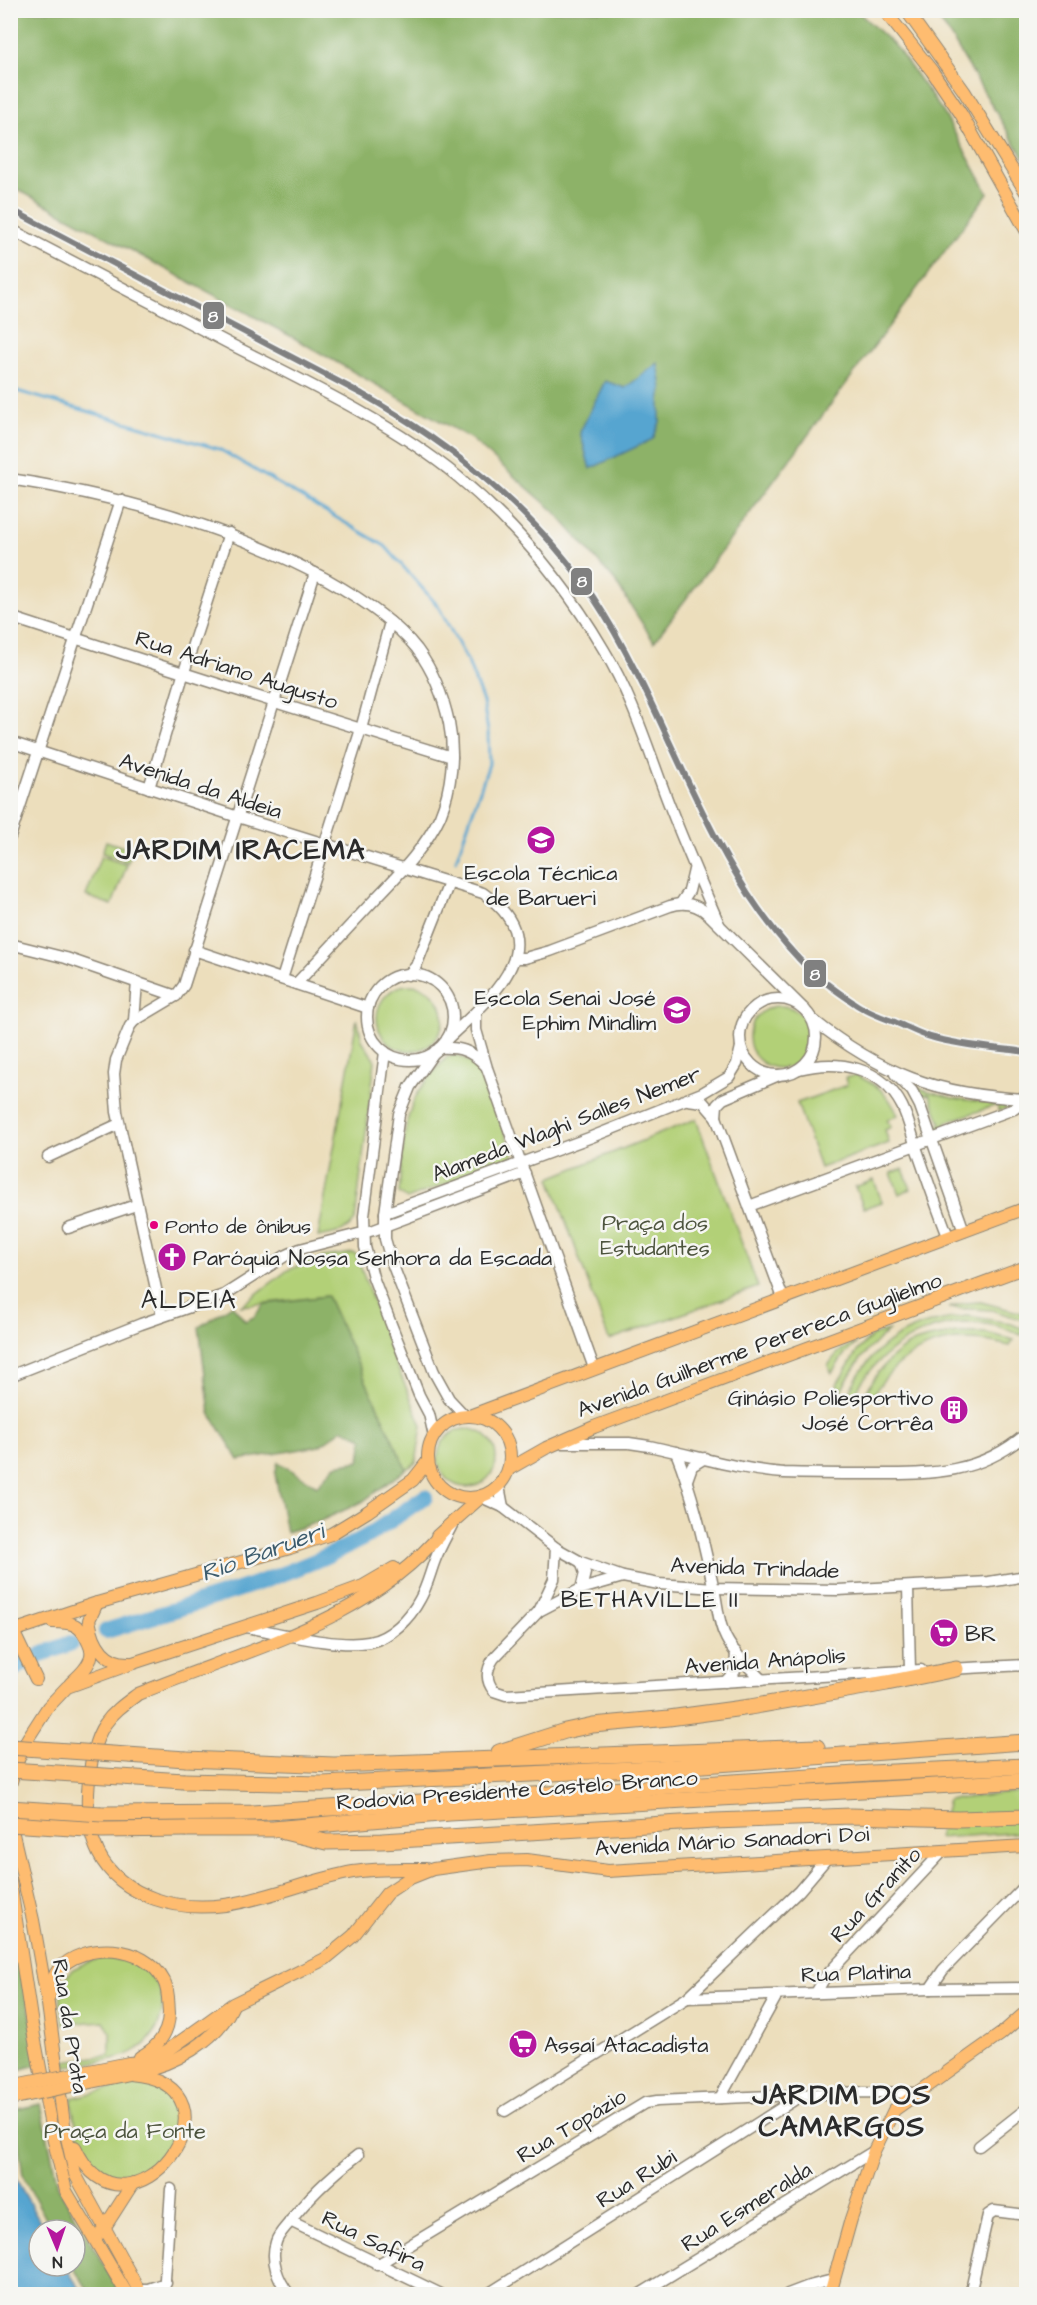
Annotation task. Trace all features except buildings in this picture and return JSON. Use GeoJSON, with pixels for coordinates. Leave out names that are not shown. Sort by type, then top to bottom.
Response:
{"type":"FeatureCollection","features":[{"type":"Feature","properties":{"kind":"highway"},"geometry":{"type":"LineString","coordinates":[[428,1778],[480,1758],[565,1731],[593,1725],[750,1707],[888,1683],[956,1668]]}},
{"type":"Feature","properties":{"kind":"highway"},"geometry":{"type":"LineString","coordinates":[[961,1747],[1026,1733]]}},
{"type":"Feature","properties":{"kind":"highway","name":"Rodovia Presidente Castelo Branco"},"geometry":{"type":"LineString","coordinates":[[10,1747],[186,1759],[334,1765],[804,1747],[1026,1733]]}},
{"type":"Feature","properties":{"kind":"highway","name":"Rodovia Presidente Castelo Branco"},"geometry":{"type":"LineString","coordinates":[[10,1770],[184,1780],[322,1784],[675,1767],[1026,1742]]}},
{"type":"Feature","properties":{"kind":"highway","name":"Rodovia Presidente Castelo Branco"},"geometry":{"type":"LineString","coordinates":[[10,1808],[101,1814],[252,1813],[913,1771],[1026,1766]]}},
{"type":"Feature","properties":{"kind":"highway","name":"Rodovia Presidente Castelo Branco"},"geometry":{"type":"LineString","coordinates":[[913,1771],[1026,1781]]}},
{"type":"Feature","properties":{"kind":"highway","name":"Rodovia Presidente Castelo Branco"},"geometry":{"type":"LineString","coordinates":[[10,1823],[102,1830],[273,1829],[450,1813],[1026,1781]]}},
{"type":"Feature","properties":{"kind":"highway"},"geometry":{"type":"LineString","coordinates":[[273,1829],[326,1842],[851,1816],[958,1819],[1026,1817]]}},
{"type":"Feature","properties":{"kind":"main road"},"geometry":{"type":"LineString","coordinates":[[884,10],[932,71],[961,114],[1026,230]]}},
{"type":"Feature","properties":{"kind":"main road"},"geometry":{"type":"LineString","coordinates":[[906,10],[976,109],[1026,192]]}},
{"type":"Feature","properties":{"kind":"main road"},"geometry":{"type":"LineString","coordinates":[[481,1497],[461,1498],[443,1490],[431,1474],[428,1461],[429,1445],[434,1436],[449,1421],[1026,1208]]}},
{"type":"Feature","properties":{"kind":"main road","name":"Avenida Guilherme Perereca Guglielmo"},"geometry":{"type":"LineString","coordinates":[[509,1469],[556,1443],[594,1427],[1026,1267]]}},
{"type":"Feature","properties":{"kind":"main road"},"geometry":{"type":"LineString","coordinates":[[67,1687],[363,1586],[406,1561],[454,1523],[481,1497],[499,1486],[509,1469],[510,1449],[501,1431],[489,1421],[467,1416]]}},
{"type":"Feature","properties":{"kind":"main road"},"geometry":{"type":"LineString","coordinates":[[36,1679],[12,1632],[97,1603],[290,1548],[331,1534],[412,1480],[428,1461]]}},
{"type":"Feature","properties":{"kind":"main road"},"geometry":{"type":"LineString","coordinates":[[433,1869],[354,1872],[232,1905],[210,1908],[188,1907],[156,1899],[134,1890],[118,1879],[105,1866],[90,1833],[88,1808],[91,1766],[96,1742],[104,1725],[117,1708],[138,1694],[290,1635],[354,1605],[418,1559],[443,1531]]}},
{"type":"Feature","properties":{"kind":"main road"},"geometry":{"type":"LineString","coordinates":[[97,1603],[89,1620],[100,1651],[109,1659],[121,1663],[133,1663]]}},
{"type":"Feature","properties":{"kind":"main road"},"geometry":{"type":"LineString","coordinates":[[10,1785],[22,1750],[36,1724],[51,1704],[82,1673],[91,1659],[91,1648],[84,1631],[74,1624],[39,1622]]}},
{"type":"Feature","properties":{"kind":"main road","name":"Rua da Prata"},"geometry":{"type":"LineString","coordinates":[[10,1823],[33,1920],[48,2004],[64,2124],[75,2174],[136,2293]]}},
{"type":"Feature","properties":{"kind":"main road","name":"Avenida Mário Sanadori Doi"},"geometry":{"type":"LineString","coordinates":[[129,2068],[167,2051],[233,2004],[325,1959],[353,1936],[387,1893],[408,1879],[433,1869],[491,1861],[527,1860],[608,1871],[1026,1846]]}},
{"type":"Feature","properties":{"kind":"main road","name":"Rua da Prata"},"geometry":{"type":"LineString","coordinates":[[10,1881],[32,2025],[58,2162],[66,2191],[96,2244],[136,2293]]}},
{"type":"Feature","properties":{"kind":"main road"},"geometry":{"type":"LineString","coordinates":[[10,2099],[129,2068],[158,2043],[166,2030],[169,2018],[167,1990],[157,1971],[146,1962],[122,1952],[88,1953],[72,1960],[57,1971],[48,2004]]}},
{"type":"Feature","properties":{"kind":"main road"},"geometry":{"type":"LineString","coordinates":[[830,2295],[850,2219],[874,2151],[894,2110],[1001,2034],[1026,2012]]}},
{"type":"Feature","properties":{"kind":"main road"},"geometry":{"type":"LineString","coordinates":[[10,2087],[129,2068],[168,2085],[183,2108],[183,2138],[170,2160],[144,2179],[133,2183],[114,2185],[96,2177],[83,2164],[64,2124]]}},
{"type":"Feature","properties":{"kind":"main road"},"geometry":{"type":"LineString","coordinates":[[96,2244],[133,2183]]}},
{"type":"Feature","properties":{"kind":"street"},"geometry":{"type":"LineString","coordinates":[[10,229],[335,399],[391,431],[454,475],[495,509],[574,603],[606,652],[646,742],[694,870],[719,924]]}},
{"type":"Feature","properties":{"kind":"street"},"geometry":{"type":"LineString","coordinates":[[10,479],[121,500],[229,533],[315,573],[345,590],[390,622],[415,647],[438,683],[452,742],[449,783],[439,818],[403,869],[296,984]]}},
{"type":"Feature","properties":{"kind":"street"},"geometry":{"type":"LineString","coordinates":[[10,837],[121,500]]}},
{"type":"Feature","properties":{"kind":"street"},"geometry":{"type":"LineString","coordinates":[[149,788],[229,533]]}},
{"type":"Feature","properties":{"kind":"street"},"geometry":{"type":"LineString","coordinates":[[134,1021],[176,996],[184,986],[238,818],[272,702],[315,573]]}},
{"type":"Feature","properties":{"kind":"street","name":"Rua Adriano Augusto"},"geometry":{"type":"LineString","coordinates":[[10,617],[452,758]]}},
{"type":"Feature","properties":{"kind":"street"},"geometry":{"type":"LineString","coordinates":[[282,979],[361,729],[390,622]]}},
{"type":"Feature","properties":{"kind":"street","name":"Avenida da Aldeia"},"geometry":{"type":"LineString","coordinates":[[10,742],[238,818],[483,893],[505,911],[514,933],[515,958]]}},
{"type":"Feature","properties":{"kind":"street"},"geometry":{"type":"LineString","coordinates":[[681,903],[689,891],[694,870]]}},
{"type":"Feature","properties":{"kind":"street"},"geometry":{"type":"LineString","coordinates":[[408,975],[416,966],[449,883]]}},
{"type":"Feature","properties":{"kind":"street"},"geometry":{"type":"LineString","coordinates":[[467,1416],[444,1391],[434,1372],[387,1247],[384,1227],[385,1213],[401,1107],[411,1087],[437,1050],[502,984],[515,958],[525,958],[550,951],[681,903],[697,906],[719,924],[807,1014],[815,1032],[815,1045],[810,1057],[799,1069]]}},
{"type":"Feature","properties":{"kind":"street"},"geometry":{"type":"LineString","coordinates":[[10,944],[66,958],[176,996]]}},
{"type":"Feature","properties":{"kind":"street"},"geometry":{"type":"LineString","coordinates":[[194,950],[368,1008]]}},
{"type":"Feature","properties":{"kind":"street"},"geometry":{"type":"LineString","coordinates":[[765,1002],[771,988],[767,972]]}},
{"type":"Feature","properties":{"kind":"street"},"geometry":{"type":"LineString","coordinates":[[447,1039],[453,1016],[446,995],[430,980],[408,975],[393,978],[375,993],[368,1008],[367,1018],[370,1032],[385,1052],[397,1058],[409,1060],[425,1057],[437,1050],[458,1048],[469,1052],[487,1068]]}},
{"type":"Feature","properties":{"kind":"street"},"geometry":{"type":"LineString","coordinates":[[137,982],[134,1021],[121,1047],[114,1074],[119,1124],[162,1316]]}},
{"type":"Feature","properties":{"kind":"street"},"geometry":{"type":"LineString","coordinates":[[780,1075],[766,1073],[747,1060],[741,1047],[740,1033],[744,1020],[752,1010],[765,1002],[786,1000],[845,1044],[888,1068],[959,1092],[1026,1099]]}},
{"type":"Feature","properties":{"kind":"street"},"geometry":{"type":"LineString","coordinates":[[476,1012],[476,1030],[487,1068],[594,1368]]}},
{"type":"Feature","properties":{"kind":"street","name":"Alameda Waghi Salles Nemer"},"geometry":{"type":"LineString","coordinates":[[385,1213],[711,1089],[726,1080],[734,1069],[741,1047]]}},
{"type":"Feature","properties":{"kind":"street"},"geometry":{"type":"LineString","coordinates":[[385,1052],[365,1205],[364,1234],[373,1277],[415,1385],[429,1414],[434,1436]]}},
{"type":"Feature","properties":{"kind":"street"},"geometry":{"type":"LineString","coordinates":[[716,1117],[717,1105],[723,1099],[799,1069],[835,1064],[854,1067],[876,1077],[890,1089],[900,1104],[948,1236]]}},
{"type":"Feature","properties":{"kind":"street"},"geometry":{"type":"LineString","coordinates":[[888,1068],[912,1092],[964,1230]]}},
{"type":"Feature","properties":{"kind":"street"},"geometry":{"type":"LineString","coordinates":[[749,1206],[1014,1109],[1026,1099]]}},
{"type":"Feature","properties":{"kind":"street"},"geometry":{"type":"LineString","coordinates":[[685,1100],[701,1101],[716,1117],[783,1298]]}},
{"type":"Feature","properties":{"kind":"street"},"geometry":{"type":"LineString","coordinates":[[48,1157],[119,1124]]}},
{"type":"Feature","properties":{"kind":"street","name":"Alameda Waghi Salles Nemer"},"geometry":{"type":"LineString","coordinates":[[10,1376],[162,1316],[224,1295],[285,1256],[300,1250],[364,1234],[525,1173]]}},
{"type":"Feature","properties":{"kind":"street"},"geometry":{"type":"LineString","coordinates":[[68,1227],[136,1205]]}},
{"type":"Feature","properties":{"kind":"street"},"geometry":{"type":"LineString","coordinates":[[556,1443],[629,1443],[782,1473],[902,1474],[946,1472],[987,1460],[1007,1449],[1026,1434]]}},
{"type":"Feature","properties":{"kind":"street"},"geometry":{"type":"LineString","coordinates":[[676,1452],[687,1479],[714,1588],[721,1627],[736,1652],[762,1680]]}},
{"type":"Feature","properties":{"kind":"street"},"geometry":{"type":"LineString","coordinates":[[687,1479],[692,1466],[705,1458]]}},
{"type":"Feature","properties":{"kind":"street"},"geometry":{"type":"LineString","coordinates":[[499,1486],[503,1508]]}},
{"type":"Feature","properties":{"kind":"street","name":"Avenida Trindade"},"geometry":{"type":"LineString","coordinates":[[481,1497],[503,1508],[556,1548],[581,1562],[623,1577],[659,1584],[714,1588],[838,1590],[989,1582],[1026,1576]]}},
{"type":"Feature","properties":{"kind":"street"},"geometry":{"type":"LineString","coordinates":[[246,1627],[348,1643],[370,1642],[387,1635],[403,1622],[417,1605],[443,1543],[454,1523]]}},
{"type":"Feature","properties":{"kind":"street"},"geometry":{"type":"LineString","coordinates":[[539,1611],[554,1579],[556,1548]]}},
{"type":"Feature","properties":{"kind":"street"},"geometry":{"type":"LineString","coordinates":[[581,1562],[585,1573],[581,1589]]}},
{"type":"Feature","properties":{"kind":"street"},"geometry":{"type":"LineString","coordinates":[[539,1611],[581,1589],[623,1577]]}},
{"type":"Feature","properties":{"kind":"street"},"geometry":{"type":"LineString","coordinates":[[908,1587],[910,1671]]}},
{"type":"Feature","properties":{"kind":"street","name":"Avenida Anápolis"},"geometry":{"type":"LineString","coordinates":[[539,1611],[489,1666],[487,1680],[494,1691],[506,1695],[1026,1665]]}},
{"type":"Feature","properties":{"kind":"street"},"geometry":{"type":"LineString","coordinates":[[725,1682],[735,1671],[736,1652]]}},
{"type":"Feature","properties":{"kind":"street","name":"Rua Granito"},"geometry":{"type":"LineString","coordinates":[[816,1993],[825,1977],[943,1851]]}},
{"type":"Feature","properties":{"kind":"street"},"geometry":{"type":"LineString","coordinates":[[505,2111],[687,1998],[799,1891],[827,1858]]}},
{"type":"Feature","properties":{"kind":"street"},"geometry":{"type":"LineString","coordinates":[[930,1989],[943,1970],[1026,1885]]}},
{"type":"Feature","properties":{"kind":"street","name":"Rua Platina"},"geometry":{"type":"LineString","coordinates":[[687,1998],[930,1989],[1026,1989]]}},
{"type":"Feature","properties":{"kind":"street"},"geometry":{"type":"LineString","coordinates":[[720,2098],[777,1995]]}},
{"type":"Feature","properties":{"kind":"street","name":"Rua Topázio"},"geometry":{"type":"LineString","coordinates":[[377,2265],[645,2103],[804,2094],[894,2091],[917,2093]]}},
{"type":"Feature","properties":{"kind":"street","name":"Rua Rubi"},"geometry":{"type":"LineString","coordinates":[[489,2295],[804,2094]]}},
{"type":"Feature","properties":{"kind":"street"},"geometry":{"type":"LineString","coordinates":[[979,2146],[1024,2116]]}},
{"type":"Feature","properties":{"kind":"street","name":"Rua Esmeralda"},"geometry":{"type":"LineString","coordinates":[[640,2295],[874,2151]]}},
{"type":"Feature","properties":{"kind":"street"},"geometry":{"type":"LineString","coordinates":[[288,2295],[276,2268],[274,2253],[278,2236],[304,2202],[358,2156]]}},
{"type":"Feature","properties":{"kind":"street"},"geometry":{"type":"LineString","coordinates":[[164,2295],[171,2189]]}},
{"type":"Feature","properties":{"kind":"street"},"geometry":{"type":"LineString","coordinates":[[970,2295],[987,2216],[994,2211],[1026,2215]]}},
{"type":"Feature","properties":{"kind":"street","name":"Rua Safira"},"geometry":{"type":"LineString","coordinates":[[290,2221],[441,2295]]}},
{"type":"Feature","properties":{"kind":"street"},"geometry":{"type":"LineString","coordinates":[[788,2295],[808,2286],[833,2280]]}},
{"type":"Feature","properties":{"kind":"street"},"geometry":{"type":"LineString","coordinates":[[136,2293],[166,2283]]}},
{"type":"Feature","properties":{"kind":"green space"},"geometry":{"type":"Polygon","coordinates":[[[10,11],[857,11],[896,47],[943,112],[988,193],[654,642],[615,581],[555,512],[470,438],[294,338],[11,186],[10,11]]]}},
{"type":"Feature","properties":{"kind":"green space"},"geometry":{"type":"Polygon","coordinates":[[[931,11],[1026,11],[1026,162],[948,32],[931,11]]]}},
{"type":"Feature","properties":{"kind":"green space"},"geometry":{"type":"Polygon","coordinates":[[[106,841],[132,850],[128,862],[102,853],[106,841]]]}},
{"type":"Feature","properties":{"kind":"green space"},"geometry":{"type":"Polygon","coordinates":[[[101,856],[127,865],[112,905],[86,896],[101,856]]]}},
{"type":"Feature","properties":{"kind":"green space"},"geometry":{"type":"Polygon","coordinates":[[[403,985],[417,985],[429,990],[438,999],[443,1018],[441,1031],[434,1042],[417,1051],[403,1051],[391,1046],[382,1037],[377,1025],[377,1011],[382,999],[391,990],[403,985]]]}},
{"type":"Feature","properties":{"kind":"green space"},"geometry":{"type":"Polygon","coordinates":[[[780,1006],[792,1008],[802,1015],[809,1025],[811,1037],[809,1049],[802,1059],[792,1066],[780,1068],[768,1066],[758,1059],[751,1049],[749,1037],[751,1025],[758,1015],[768,1008],[780,1006]]]}},
{"type":"Feature","properties":{"kind":"green space"},"geometry":{"type":"Polygon","coordinates":[[[357,1019],[362,1040],[375,1061],[355,1220],[348,1228],[318,1237],[357,1019]]]}},
{"type":"Feature","properties":{"kind":"green space"},"geometry":{"type":"Polygon","coordinates":[[[457,1055],[475,1065],[486,1082],[513,1154],[509,1160],[407,1199],[399,1193],[406,1128],[413,1103],[424,1083],[447,1057],[457,1055]]]}},
{"type":"Feature","properties":{"kind":"green space"},"geometry":{"type":"Polygon","coordinates":[[[856,1075],[882,1090],[898,1115],[887,1120],[891,1127],[885,1130],[889,1143],[820,1168],[797,1103],[847,1085],[845,1078],[856,1075]]]}},
{"type":"Feature","properties":{"kind":"green space"},"geometry":{"type":"Polygon","coordinates":[[[915,1087],[953,1098],[1012,1106],[999,1111],[997,1105],[946,1122],[947,1130],[939,1131],[935,1127],[941,1123],[929,1094],[921,1096],[915,1087]]]}},
{"type":"Feature","properties":{"kind":"green space","name":"Praça dos Estudantes"},"geometry":{"type":"Polygon","coordinates":[[[696,1119],[758,1287],[609,1340],[550,1178],[696,1119]]]}},
{"type":"Feature","properties":{"kind":"green space"},"geometry":{"type":"Polygon","coordinates":[[[903,1169],[911,1189],[899,1194],[891,1173],[903,1169]]]}},
{"type":"Feature","properties":{"kind":"green space"},"geometry":{"type":"Polygon","coordinates":[[[874,1180],[882,1202],[864,1208],[855,1187],[874,1180]]]}},
{"type":"Feature","properties":{"kind":"green space"},"geometry":{"type":"Polygon","coordinates":[[[356,1254],[393,1357],[422,1425],[416,1463],[406,1469],[327,1296],[241,1306],[288,1270],[323,1257],[356,1254]]]}},
{"type":"Feature","properties":{"kind":"green space"},"geometry":{"type":"Polygon","coordinates":[[[327,1296],[406,1469],[362,1502],[318,1522],[286,1532],[275,1474],[278,1462],[317,1486],[336,1465],[360,1461],[363,1438],[343,1429],[319,1446],[239,1460],[210,1413],[199,1327],[232,1305],[245,1321],[254,1317],[264,1304],[327,1296]]]}},
{"type":"Feature","properties":{"kind":"green space"},"geometry":{"type":"Polygon","coordinates":[[[981,1302],[1026,1314],[1026,1321],[992,1310],[949,1308],[965,1303],[981,1302]]]}},
{"type":"Feature","properties":{"kind":"green space"},"geometry":{"type":"Polygon","coordinates":[[[968,1316],[1009,1323],[1026,1330],[1021,1335],[997,1326],[973,1323],[949,1325],[926,1331],[904,1341],[885,1356],[868,1374],[854,1395],[848,1394],[869,1360],[896,1337],[929,1323],[968,1316]]]}},
{"type":"Feature","properties":{"kind":"green space"},"geometry":{"type":"Polygon","coordinates":[[[890,1330],[861,1358],[840,1393],[837,1384],[858,1350],[872,1336],[890,1330]]]}},
{"type":"Feature","properties":{"kind":"green space"},"geometry":{"type":"Polygon","coordinates":[[[957,1333],[986,1333],[1014,1340],[1009,1346],[988,1341],[968,1340],[949,1341],[931,1346],[914,1353],[898,1364],[872,1397],[865,1396],[879,1372],[899,1351],[920,1340],[957,1333]]]}},
{"type":"Feature","properties":{"kind":"green space"},"geometry":{"type":"Polygon","coordinates":[[[857,1343],[843,1356],[832,1373],[828,1366],[834,1358],[843,1349],[857,1343]]]}},
{"type":"Feature","properties":{"kind":"green space"},"geometry":{"type":"Polygon","coordinates":[[[461,1429],[473,1429],[488,1437],[496,1452],[496,1464],[488,1479],[473,1487],[461,1487],[446,1479],[438,1464],[438,1452],[446,1437],[461,1429]]]}},
{"type":"Feature","properties":{"kind":"green space"},"geometry":{"type":"Polygon","coordinates":[[[1026,1791],[1026,1832],[938,1838],[948,1800],[1026,1791]]]}},
{"type":"Feature","properties":{"kind":"green space"},"geometry":{"type":"Polygon","coordinates":[[[10,1904],[40,2064],[14,2071],[10,2059],[10,1904]]]}},
{"type":"Feature","properties":{"kind":"green space","name":"Praça da Fonte"},"geometry":{"type":"Polygon","coordinates":[[[104,1958],[132,1964],[144,1970],[154,1980],[162,1998],[161,2018],[152,2035],[138,2049],[122,2057],[66,2066],[65,2061],[110,2055],[110,2032],[104,2021],[64,2024],[61,2010],[62,1988],[65,1979],[79,1966],[104,1958]]]}},
{"type":"Feature","properties":{"kind":"green space","name":"Praça da Fonte"},"geometry":{"type":"Polygon","coordinates":[[[145,2082],[167,2094],[177,2111],[176,2131],[167,2150],[152,2166],[133,2176],[113,2177],[94,2167],[85,2154],[77,2130],[72,2098],[131,2083],[145,2082]]]}},
{"type":"Feature","properties":{"kind":"green space"},"geometry":{"type":"Polygon","coordinates":[[[41,2104],[58,2187],[76,2218],[46,2218],[23,2176],[14,2110],[41,2104]]]}},
{"type":"Feature","properties":{"kind":"green space"},"geometry":{"type":"Polygon","coordinates":[[[87,2236],[121,2294],[91,2294],[80,2278],[87,2278],[87,2236]]]}},
{"type":"Feature","properties":{"kind":"water"},"geometry":{"type":"Polygon","coordinates":[[[658,363],[662,389],[660,422],[653,439],[590,469],[580,432],[605,381],[625,388],[658,363]]]}},
{"type":"Feature","properties":{"kind":"water"},"geometry":{"type":"Polygon","coordinates":[[[11,2140],[15,2177],[38,2218],[27,2218],[27,2278],[73,2278],[83,2294],[11,2294],[11,2140]]]}},
{"type":"Feature","properties":{"kind":"waterway"},"geometry":{"type":"LineString","coordinates":[[10,389],[219,449],[385,546],[438,606],[468,662],[483,702],[488,731],[489,764],[456,860]]}},
{"type":"Feature","properties":{"kind":"waterway","name":"Rio Barueri"},"geometry":{"type":"LineString","coordinates":[[106,1631],[235,1591],[330,1555],[360,1540],[425,1497]]}},
{"type":"Feature","properties":{"kind":"waterway","name":"Rio Barueri"},"geometry":{"type":"LineString","coordinates":[[10,1671],[71,1643]]}},
{"type":"Feature","properties":{"kind":"transit line","name":"8"},"geometry":{"type":"LineString","coordinates":[[10,209],[362,394],[428,435],[490,482],[545,536],[593,597],[644,688],[711,830],[765,919],[799,959],[827,984],[862,1008],[920,1033],[956,1043],[1026,1052]]}},
{"type":"Feature","properties":{"kind":"place","name":"Escola Técnica de Barueri"},"geometry":{"type":"Point","coordinates":[541,840]}},
{"type":"Feature","properties":{"kind":"place","name":"Escola Senai José Ephim Mindlim"},"geometry":{"type":"Point","coordinates":[677,1010]}},
{"type":"Feature","properties":{"kind":"place","name":"Ponto de ônibus"},"geometry":{"type":"Point","coordinates":[154,1225]}},
{"type":"Feature","properties":{"kind":"place","name":"Paróquia Nossa Senhora da Escada"},"geometry":{"type":"Point","coordinates":[172,1257]}},
{"type":"Feature","properties":{"kind":"place","name":"Ginásio Poliesportivo José Corrêa"},"geometry":{"type":"Point","coordinates":[954,1410]}},
{"type":"Feature","properties":{"kind":"place","name":"BR"},"geometry":{"type":"Point","coordinates":[944,1633]}},
{"type":"Feature","properties":{"kind":"place","name":"Assaí Atacadista"},"geometry":{"type":"Point","coordinates":[523,2044]}},
{"type":"Feature","properties":{"kind":"district","name":"JARDIM IRACEMA"},"geometry":{"type":"Point","coordinates":[241,849]}},
{"type":"Feature","properties":{"kind":"district","name":"ALDEIA"},"geometry":{"type":"Point","coordinates":[189,1299]}},
{"type":"Feature","properties":{"kind":"district","name":"BETHAVILLE II"},"geometry":{"type":"Point","coordinates":[650,1599]}},
{"type":"Feature","properties":{"kind":"district","name":"JARDIM DOS CAMARGOS"},"geometry":{"type":"Point","coordinates":[842,2110]}}]}
